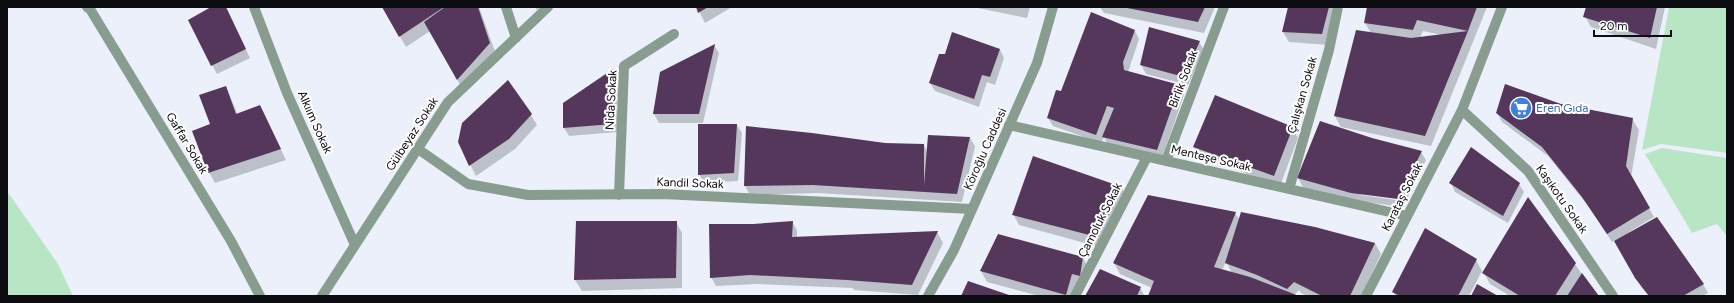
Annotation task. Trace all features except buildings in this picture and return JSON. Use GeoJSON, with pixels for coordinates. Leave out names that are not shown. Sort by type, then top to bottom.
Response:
{"type":"FeatureCollection","features":[{"type":"Feature","properties":{"kind":"street","name":"Gaffar Sokak"},"geometry":{"type":"LineString","coordinates":[[87,7],[94,16],[231,241],[260,296]]}},
{"type":"Feature","properties":{"kind":"street","name":"Alkıım Sokak"},"geometry":{"type":"LineString","coordinates":[[254,7],[287,93],[356,245]]}},
{"type":"Feature","properties":{"kind":"street"},"geometry":{"type":"LineString","coordinates":[[506,7],[516,38]]}},
{"type":"Feature","properties":{"kind":"street","name":"Gülbeyaz Sokak"},"geometry":{"type":"LineString","coordinates":[[322,296],[448,102],[548,7]]}},
{"type":"Feature","properties":{"kind":"street","name":"Köroğlu Caddesi"},"geometry":{"type":"LineString","coordinates":[[928,296],[954,250],[1037,64],[1053,7]]}},
{"type":"Feature","properties":{"kind":"street","name":"Birlik Sokak"},"geometry":{"type":"LineString","coordinates":[[1166,161],[1224,7]]}},
{"type":"Feature","properties":{"kind":"street","name":"Çalışkan Sokak"},"geometry":{"type":"LineString","coordinates":[[1289,189],[1329,50],[1338,7]]}},
{"type":"Feature","properties":{"kind":"street"},"geometry":{"type":"LineString","coordinates":[[1462,110],[1502,7]]}},
{"type":"Feature","properties":{"kind":"street","name":"Nida Sokak"},"geometry":{"type":"LineString","coordinates":[[619,195],[624,66],[674,34]]}},
{"type":"Feature","properties":{"kind":"street","name":"Karataş Sokak"},"geometry":{"type":"LineString","coordinates":[[1366,296],[1462,110]]}},
{"type":"Feature","properties":{"kind":"street","name":"Kaşıkotu Sokak"},"geometry":{"type":"LineString","coordinates":[[1462,110],[1528,171],[1613,296]]}},
{"type":"Feature","properties":{"kind":"street","name":"Menteşe Sokak"},"geometry":{"type":"LineString","coordinates":[[1009,125],[1407,216]]}},
{"type":"Feature","properties":{"kind":"street","name":"Kandil Sokak"},"geometry":{"type":"LineString","coordinates":[[418,149],[468,184],[528,195],[663,194],[972,209]]}},
{"type":"Feature","properties":{"kind":"street","name":"Çamoluk Sokak"},"geometry":{"type":"LineString","coordinates":[[1075,296],[1147,157]]}},
{"type":"Feature","properties":{"kind":"green space"},"geometry":{"type":"Polygon","coordinates":[[[1669,7],[1727,7],[1727,153],[1661,144],[1642,150],[1669,7]]]}},
{"type":"Feature","properties":{"kind":"green space"},"geometry":{"type":"Polygon","coordinates":[[[1662,148],[1727,158],[1727,236],[1717,224],[1692,233],[1645,154],[1662,148]]]}},
{"type":"Feature","properties":{"kind":"green space"},"geometry":{"type":"Polygon","coordinates":[[[7,191],[58,264],[73,296],[7,296],[7,191]]]}},
{"type":"Feature","properties":{"kind":"place","name":"Eren Gıda"},"geometry":{"type":"Point","coordinates":[1521,108]}}]}
